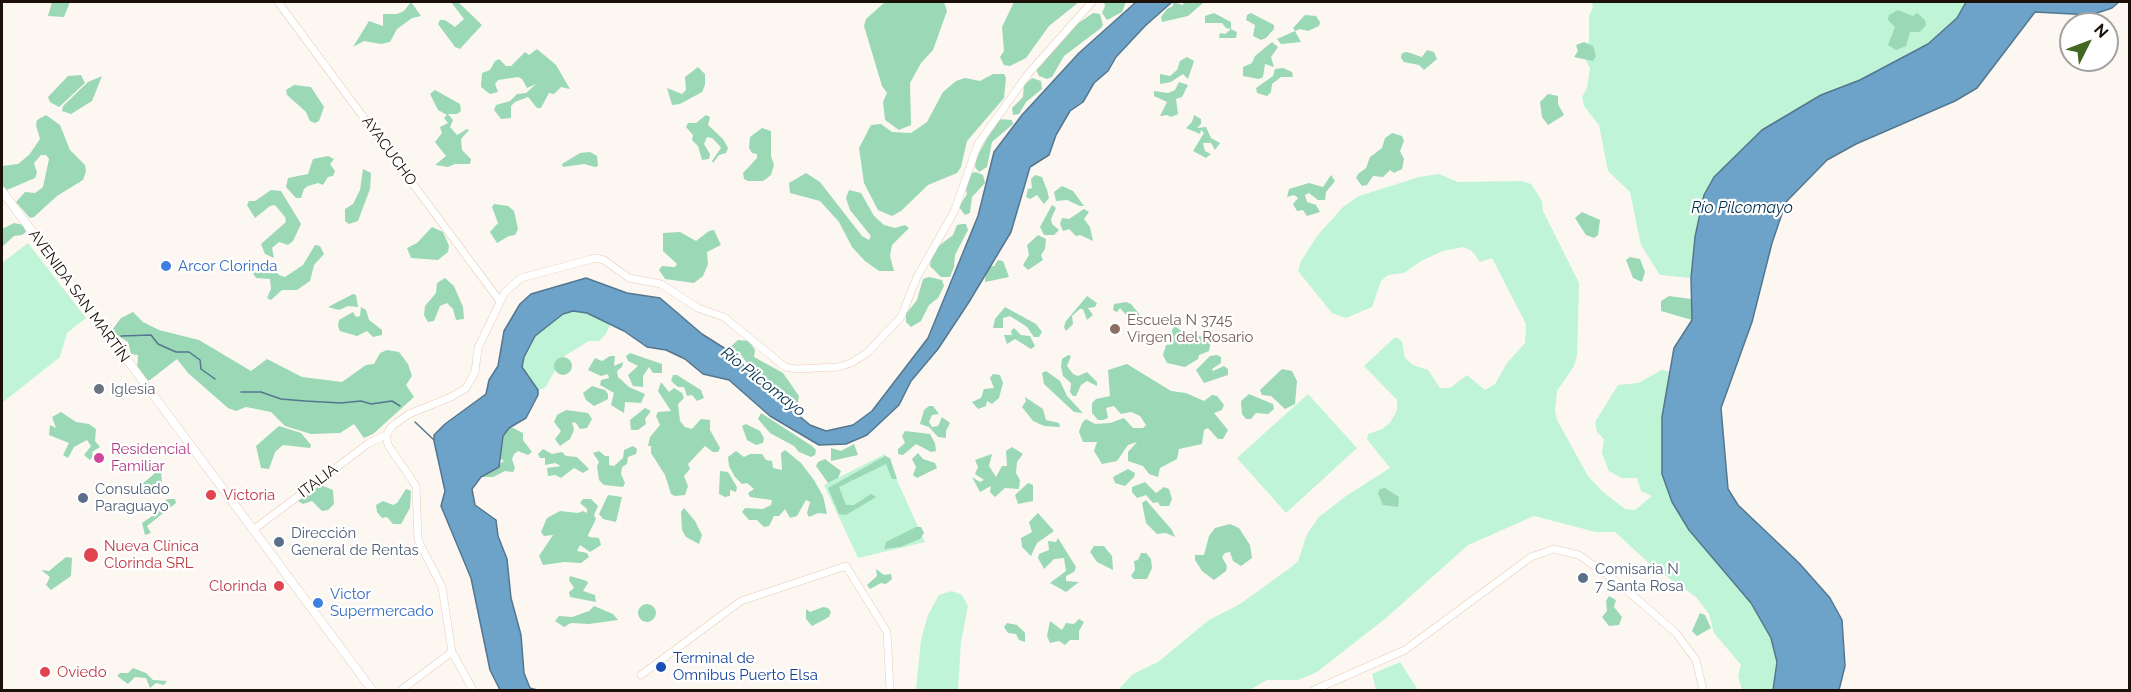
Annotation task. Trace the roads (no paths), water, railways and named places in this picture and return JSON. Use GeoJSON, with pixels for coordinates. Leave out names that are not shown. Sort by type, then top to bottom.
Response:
{"type":"FeatureCollection","features":[{"type":"Feature","properties":{"kind":"main road","name":"AVENIDA SAN MARTÍN"},"geometry":{"type":"LineString","coordinates":[[2,191],[372,690]]}},
{"type":"Feature","properties":{"kind":"street","name":"AYACUCHO"},"geometry":{"type":"LineString","coordinates":[[278,2],[499,300]]}},
{"type":"Feature","properties":{"kind":"street"},"geometry":{"type":"LineString","coordinates":[[499,300],[521,278],[596,258],[604,260],[629,278],[661,284],[698,308],[724,316],[785,367],[795,369],[838,368],[851,363],[867,353],[901,317],[917,277],[954,212],[978,144],[1028,74],[1092,2]]}},
{"type":"Feature","properties":{"kind":"street","name":"ITALIA"},"geometry":{"type":"LineString","coordinates":[[253,530],[369,443],[386,435],[392,426],[409,414],[451,398],[466,388],[474,372],[478,348],[499,300]]}},
{"type":"Feature","properties":{"kind":"street"},"geometry":{"type":"LineString","coordinates":[[386,435],[388,445],[416,486],[418,540],[442,587],[452,652],[473,690]]}},
{"type":"Feature","properties":{"kind":"street"},"geometry":{"type":"LineString","coordinates":[[1314,690],[1406,650],[1532,557],[1554,549],[1580,555],[1616,581],[1676,633],[1696,660],[1703,690]]}},
{"type":"Feature","properties":{"kind":"street"},"geometry":{"type":"LineString","coordinates":[[641,675],[741,601],[755,594],[846,566],[887,632],[890,690]]}},
{"type":"Feature","properties":{"kind":"street"},"geometry":{"type":"LineString","coordinates":[[401,690],[452,652]]}},
{"type":"Feature","properties":{"kind":"water"},"geometry":{"type":"Polygon","coordinates":[[[1136,2],[1172,2],[1116,57],[1108,71],[1094,83],[1083,102],[1070,111],[1056,135],[1049,155],[1030,167],[1011,232],[969,302],[938,349],[911,381],[899,405],[867,435],[846,444],[819,445],[770,416],[729,380],[703,374],[685,359],[666,350],[647,347],[624,331],[587,313],[573,311],[563,314],[535,336],[524,357],[522,367],[538,390],[538,395],[526,418],[509,428],[503,436],[499,467],[481,477],[472,489],[475,505],[496,520],[498,536],[507,559],[511,598],[521,635],[524,673],[530,688],[537,690],[500,690],[490,670],[471,578],[441,506],[445,491],[434,435],[445,424],[486,394],[489,380],[498,366],[504,331],[520,304],[531,294],[586,278],[627,293],[660,298],[702,334],[732,353],[758,381],[810,425],[826,431],[853,425],[872,411],[928,338],[978,216],[994,152],[1022,115],[1079,53],[1136,2]]]}},
{"type":"Feature","properties":{"kind":"water","name":"Río Pilcomayo"},"geometry":{"type":"Polygon","coordinates":[[[1966,2],[2119,2],[2112,8],[2100,12],[2035,12],[1977,88],[1955,101],[1856,144],[1827,160],[1786,202],[1772,243],[1752,322],[1721,408],[1728,489],[1738,505],[1799,563],[1830,598],[1842,620],[1845,666],[1839,690],[1773,690],[1777,662],[1771,638],[1751,603],[1689,530],[1672,502],[1662,474],[1662,417],[1674,348],[1692,320],[1691,278],[1695,237],[1704,195],[1714,177],[1762,130],[1821,95],[1860,80],[1928,44],[1957,18],[1966,2]]]}},
{"type":"Feature","properties":{"kind":"waterway"},"geometry":{"type":"LineString","coordinates":[[121,336],[151,335],[158,344],[176,352],[189,352],[200,360],[201,369],[215,379]]}},
{"type":"Feature","properties":{"kind":"waterway"},"geometry":{"type":"LineString","coordinates":[[241,392],[261,392],[281,399],[305,401],[341,403],[361,401],[371,404],[392,401],[400,406]]}},
{"type":"Feature","properties":{"kind":"waterway"},"geometry":{"type":"LineString","coordinates":[[415,422],[434,440]]}},
{"type":"Feature","properties":{"kind":"place","name":"Arcor Clorinda"},"geometry":{"type":"Point","coordinates":[166,266]}},
{"type":"Feature","properties":{"kind":"place","name":"Escuela N 3745 Virgen del Rosario"},"geometry":{"type":"Point","coordinates":[1115,329]}},
{"type":"Feature","properties":{"kind":"place","name":"Iglesia"},"geometry":{"type":"Point","coordinates":[99,389]}},
{"type":"Feature","properties":{"kind":"place","name":"Residencial Familiar"},"geometry":{"type":"Point","coordinates":[99,458]}},
{"type":"Feature","properties":{"kind":"place","name":"Victoria"},"geometry":{"type":"Point","coordinates":[211,495]}},
{"type":"Feature","properties":{"kind":"place","name":"Consulado Paraguayo"},"geometry":{"type":"Point","coordinates":[83,498]}},
{"type":"Feature","properties":{"kind":"place","name":"Dirección General de Rentas"},"geometry":{"type":"Point","coordinates":[279,542]}},
{"type":"Feature","properties":{"kind":"place","name":"Nueva Clínica Clorinda SRL"},"geometry":{"type":"Point","coordinates":[91,555]}},
{"type":"Feature","properties":{"kind":"place","name":"Comisaria N 7 Santa Rosa"},"geometry":{"type":"Point","coordinates":[1583,578]}},
{"type":"Feature","properties":{"kind":"place","name":"Clorinda"},"geometry":{"type":"Point","coordinates":[279,586]}},
{"type":"Feature","properties":{"kind":"place","name":"Victor Supermercado"},"geometry":{"type":"Point","coordinates":[318,603]}},
{"type":"Feature","properties":{"kind":"place","name":"Terminal de Omnibus Puerto Elsa"},"geometry":{"type":"Point","coordinates":[661,667]}},
{"type":"Feature","properties":{"kind":"place","name":"Oviedo"},"geometry":{"type":"Point","coordinates":[45,672]}}]}
